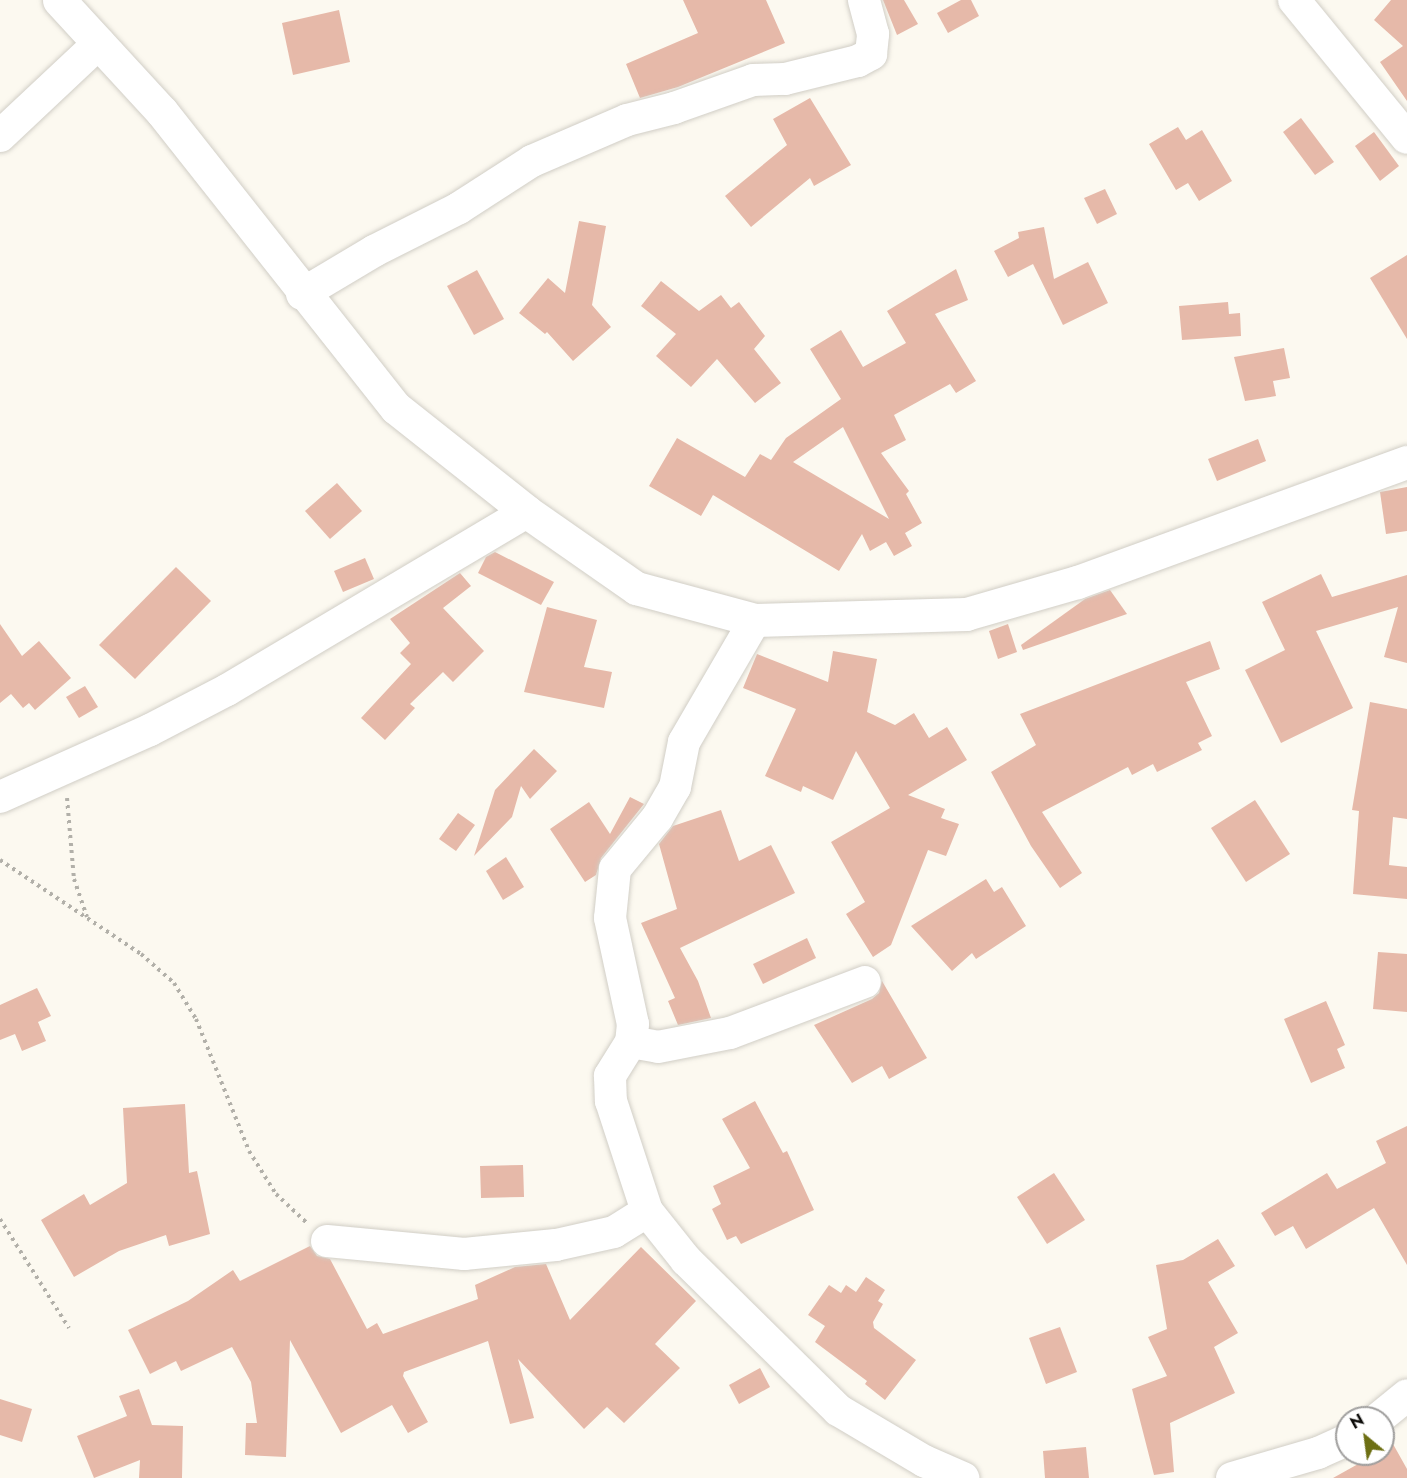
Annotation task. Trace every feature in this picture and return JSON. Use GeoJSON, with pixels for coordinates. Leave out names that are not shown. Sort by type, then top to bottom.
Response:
{"type":"FeatureCollection","features":[{"type":"Feature","properties":{"kind":"street"},"geometry":{"type":"LineString","coordinates":[[58,0],[162,112],[303,294],[396,408],[527,512],[636,588],[755,620],[966,614],[1077,582],[1407,462]]}},
{"type":"Feature","properties":{"kind":"street"},"geometry":{"type":"LineString","coordinates":[[303,294],[374,251],[459,208],[532,161],[627,120],[674,108],[753,80],[785,79],[858,62],[871,54],[873,34],[864,0]]}},
{"type":"Feature","properties":{"kind":"street"},"geometry":{"type":"LineString","coordinates":[[1294,0],[1407,138]]}},
{"type":"Feature","properties":{"kind":"street"},"geometry":{"type":"LineString","coordinates":[[0,135],[99,43]]}},
{"type":"Feature","properties":{"kind":"street"},"geometry":{"type":"LineString","coordinates":[[0,797],[150,730],[227,690],[527,512]]}},
{"type":"Feature","properties":{"kind":"street"},"geometry":{"type":"LineString","coordinates":[[755,620],[684,742],[675,787],[657,818],[615,869],[610,918],[632,1006],[630,1042],[610,1076],[611,1101],[647,1211],[686,1260],[803,1378],[838,1410],[926,1470],[963,1478]]}},
{"type":"Feature","properties":{"kind":"street"},"geometry":{"type":"LineString","coordinates":[[630,1042],[658,1047],[730,1033],[865,982]]}},
{"type":"Feature","properties":{"kind":"street"},"geometry":{"type":"LineString","coordinates":[[327,1241],[464,1254],[498,1251],[555,1245],[614,1232],[647,1211]]}},
{"type":"Feature","properties":{"kind":"street"},"geometry":{"type":"LineString","coordinates":[[1393,1406],[1407,1395]]}},
{"type":"Feature","properties":{"kind":"street"},"geometry":{"type":"LineString","coordinates":[[1232,1478],[1318,1453],[1335,1445]]}},
{"type":"Feature","properties":{"kind":"path"},"geometry":{"type":"LineString","coordinates":[[66,768],[73,870],[87,918]]}},
{"type":"Feature","properties":{"kind":"path"},"geometry":{"type":"LineString","coordinates":[[0,860],[141,954],[174,983],[196,1019],[249,1151],[276,1194],[327,1241]]}},
{"type":"Feature","properties":{"kind":"path"},"geometry":{"type":"LineString","coordinates":[[0,1219],[69,1328]]}},
{"type":"Feature","properties":{"kind":"building"},"geometry":{"type":"Polygon","coordinates":[[[683,0],[766,0],[785,43],[678,87],[640,98],[626,64],[698,33],[683,0]]]}},
{"type":"Feature","properties":{"kind":"building"},"geometry":{"type":"Polygon","coordinates":[[[883,0],[904,0],[918,24],[897,35],[883,0]]]}},
{"type":"Feature","properties":{"kind":"building"},"geometry":{"type":"Polygon","coordinates":[[[961,0],[971,0],[979,16],[948,33],[937,13],[961,0]]]}},
{"type":"Feature","properties":{"kind":"building"},"geometry":{"type":"Polygon","coordinates":[[[1391,0],[1407,0],[1407,101],[1380,62],[1403,46],[1374,20],[1391,0]]]}},
{"type":"Feature","properties":{"kind":"building"},"geometry":{"type":"Polygon","coordinates":[[[339,10],[350,62],[293,75],[282,23],[339,10]]]}},
{"type":"Feature","properties":{"kind":"building"},"geometry":{"type":"Polygon","coordinates":[[[810,98],[851,165],[814,186],[810,178],[751,227],[725,196],[787,145],[773,119],[810,98]]]}},
{"type":"Feature","properties":{"kind":"building"},"geometry":{"type":"Polygon","coordinates":[[[1301,118],[1334,162],[1315,175],[1283,132],[1301,118]]]}},
{"type":"Feature","properties":{"kind":"building"},"geometry":{"type":"Polygon","coordinates":[[[1178,127],[1186,140],[1202,130],[1232,181],[1199,201],[1188,183],[1176,190],[1149,144],[1178,127]]]}},
{"type":"Feature","properties":{"kind":"building"},"geometry":{"type":"Polygon","coordinates":[[[1374,132],[1399,166],[1380,181],[1355,146],[1374,132]]]}},
{"type":"Feature","properties":{"kind":"building"},"geometry":{"type":"Polygon","coordinates":[[[1105,189],[1117,214],[1097,224],[1084,198],[1105,189]]]}},
{"type":"Feature","properties":{"kind":"building"},"geometry":{"type":"Polygon","coordinates":[[[579,221],[606,226],[592,305],[611,327],[573,361],[547,332],[545,334],[519,313],[548,278],[565,293],[579,221]]]}},
{"type":"Feature","properties":{"kind":"building"},"geometry":{"type":"Polygon","coordinates":[[[1044,227],[1054,279],[1088,262],[1108,303],[1063,325],[1033,264],[1008,277],[994,251],[1019,238],[1018,232],[1044,227]]]}},
{"type":"Feature","properties":{"kind":"building"},"geometry":{"type":"Polygon","coordinates":[[[1407,255],[1407,339],[1370,278],[1407,255]]]}},
{"type":"Feature","properties":{"kind":"building"},"geometry":{"type":"Polygon","coordinates":[[[956,269],[968,300],[935,314],[976,381],[956,393],[950,384],[894,415],[906,440],[881,453],[909,491],[906,494],[922,523],[905,533],[912,546],[894,556],[886,542],[870,551],[862,534],[839,571],[713,495],[701,516],[649,486],[677,438],[745,477],[760,454],[771,460],[786,438],[841,399],[810,349],[841,330],[863,367],[906,343],[887,311],[956,269]],[[843,427],[793,462],[889,519],[843,427]]]}},
{"type":"Feature","properties":{"kind":"building"},"geometry":{"type":"Polygon","coordinates":[[[477,270],[504,319],[474,335],[447,286],[477,270]]]}},
{"type":"Feature","properties":{"kind":"building"},"geometry":{"type":"Polygon","coordinates":[[[661,281],[699,311],[721,295],[731,308],[739,302],[765,336],[754,349],[781,383],[755,403],[717,359],[691,387],[656,356],[676,334],[641,306],[661,281]]]}},
{"type":"Feature","properties":{"kind":"building"},"geometry":{"type":"Polygon","coordinates":[[[1228,302],[1229,314],[1240,313],[1241,336],[1182,340],[1179,306],[1228,302]]]}},
{"type":"Feature","properties":{"kind":"building"},"geometry":{"type":"Polygon","coordinates":[[[1284,348],[1290,378],[1273,381],[1276,396],[1245,401],[1234,357],[1284,348]]]}},
{"type":"Feature","properties":{"kind":"building"},"geometry":{"type":"Polygon","coordinates":[[[1258,439],[1266,461],[1217,481],[1208,459],[1258,439]]]}},
{"type":"Feature","properties":{"kind":"building"},"geometry":{"type":"Polygon","coordinates":[[[337,483],[362,511],[330,539],[305,511],[337,483]]]}},
{"type":"Feature","properties":{"kind":"building"},"geometry":{"type":"Polygon","coordinates":[[[1407,487],[1407,531],[1386,534],[1380,492],[1407,487]]]}},
{"type":"Feature","properties":{"kind":"building"},"geometry":{"type":"Polygon","coordinates":[[[495,552],[554,582],[541,605],[478,573],[486,557],[495,552]]]}},
{"type":"Feature","properties":{"kind":"building"},"geometry":{"type":"Polygon","coordinates":[[[365,558],[374,579],[343,592],[334,571],[365,558]]]}},
{"type":"Feature","properties":{"kind":"building"},"geometry":{"type":"Polygon","coordinates":[[[176,567],[211,601],[135,679],[99,645],[176,567]]]}},
{"type":"Feature","properties":{"kind":"building"},"geometry":{"type":"Polygon","coordinates":[[[460,573],[471,586],[443,608],[484,651],[453,682],[443,672],[410,704],[415,708],[385,740],[361,718],[411,664],[400,653],[410,643],[390,619],[460,573]]]}},
{"type":"Feature","properties":{"kind":"building"},"geometry":{"type":"Polygon","coordinates":[[[1321,574],[1332,597],[1407,575],[1407,663],[1384,657],[1398,607],[1316,631],[1353,708],[1281,743],[1245,670],[1285,650],[1262,602],[1321,574]]]}},
{"type":"Feature","properties":{"kind":"building"},"geometry":{"type":"Polygon","coordinates":[[[1110,590],[1127,614],[1023,650],[1021,645],[1085,599],[1110,590]]]}},
{"type":"Feature","properties":{"kind":"building"},"geometry":{"type":"Polygon","coordinates":[[[547,607],[597,620],[584,667],[612,672],[604,708],[524,692],[547,607]]]}},
{"type":"Feature","properties":{"kind":"building"},"geometry":{"type":"Polygon","coordinates":[[[0,624],[22,656],[39,641],[71,678],[35,710],[29,703],[23,708],[11,694],[0,703],[0,624]]]}},
{"type":"Feature","properties":{"kind":"building"},"geometry":{"type":"Polygon","coordinates":[[[1008,624],[1017,652],[998,659],[989,631],[1008,624]]]}},
{"type":"Feature","properties":{"kind":"building"},"geometry":{"type":"Polygon","coordinates":[[[1210,641],[1220,669],[1186,682],[1212,736],[1198,743],[1202,750],[1157,772],[1153,764],[1132,775],[1128,767],[1042,812],[1082,873],[1060,888],[1031,846],[991,772],[1036,745],[1020,714],[1210,641]]]}},
{"type":"Feature","properties":{"kind":"building"},"geometry":{"type":"Polygon","coordinates":[[[833,651],[877,659],[867,712],[895,725],[914,713],[929,738],[947,727],[967,760],[908,795],[945,809],[941,818],[959,824],[946,856],[928,850],[891,945],[873,957],[846,914],[865,902],[831,842],[890,808],[856,751],[833,800],[803,786],[801,792],[765,776],[796,709],[743,688],[757,654],[828,682],[833,651]]]}},
{"type":"Feature","properties":{"kind":"building"},"geometry":{"type":"Polygon","coordinates":[[[85,686],[98,707],[79,718],[66,697],[85,686]]]}},
{"type":"Feature","properties":{"kind":"building"},"geometry":{"type":"Polygon","coordinates":[[[1370,702],[1407,709],[1407,819],[1393,817],[1389,865],[1407,867],[1407,899],[1353,894],[1359,811],[1352,810],[1370,702]]]}},
{"type":"Feature","properties":{"kind":"building"},"geometry":{"type":"Polygon","coordinates":[[[534,749],[557,771],[530,799],[521,786],[512,817],[474,856],[495,790],[534,749]]]}},
{"type":"Feature","properties":{"kind":"building"},"geometry":{"type":"Polygon","coordinates":[[[630,797],[644,804],[601,858],[596,875],[585,882],[550,829],[589,802],[610,834],[630,797]]]}},
{"type":"Feature","properties":{"kind":"building"},"geometry":{"type":"Polygon","coordinates":[[[1255,800],[1290,854],[1246,882],[1211,828],[1255,800]]]}},
{"type":"Feature","properties":{"kind":"building"},"geometry":{"type":"Polygon","coordinates":[[[721,810],[739,861],[771,845],[795,893],[680,948],[698,981],[711,1018],[678,1025],[668,1001],[675,998],[641,923],[677,909],[659,844],[673,826],[721,810]]]}},
{"type":"Feature","properties":{"kind":"building"},"geometry":{"type":"Polygon","coordinates":[[[458,813],[475,825],[456,851],[439,839],[458,813]]]}},
{"type":"Feature","properties":{"kind":"building"},"geometry":{"type":"Polygon","coordinates":[[[506,857],[524,887],[503,900],[486,871],[506,857]]]}},
{"type":"Feature","properties":{"kind":"building"},"geometry":{"type":"Polygon","coordinates":[[[986,879],[994,892],[1002,887],[1026,926],[976,959],[972,953],[952,971],[911,926],[986,879]]]}},
{"type":"Feature","properties":{"kind":"building"},"geometry":{"type":"Polygon","coordinates":[[[807,938],[816,958],[763,984],[753,964],[807,938]]]}},
{"type":"Feature","properties":{"kind":"building"},"geometry":{"type":"Polygon","coordinates":[[[1378,952],[1407,954],[1407,1012],[1373,1009],[1378,952]]]}},
{"type":"Feature","properties":{"kind":"building"},"geometry":{"type":"Polygon","coordinates":[[[882,981],[927,1058],[889,1079],[882,1066],[852,1083],[814,1025],[872,999],[879,993],[882,981]]]}},
{"type":"Feature","properties":{"kind":"building"},"geometry":{"type":"Polygon","coordinates":[[[37,988],[51,1016],[38,1022],[46,1041],[22,1051],[15,1034],[0,1040],[0,1005],[37,988]]]}},
{"type":"Feature","properties":{"kind":"building"},"geometry":{"type":"Polygon","coordinates":[[[1326,1001],[1345,1045],[1337,1049],[1345,1068],[1311,1083],[1284,1019],[1326,1001]]]}},
{"type":"Feature","properties":{"kind":"building"},"geometry":{"type":"Polygon","coordinates":[[[755,1101],[783,1153],[787,1151],[814,1210],[741,1244],[736,1236],[727,1240],[712,1209],[721,1204],[713,1186],[750,1168],[722,1119],[755,1101]]]}},
{"type":"Feature","properties":{"kind":"building"},"geometry":{"type":"Polygon","coordinates":[[[185,1104],[189,1173],[197,1171],[210,1234],[169,1246],[166,1235],[119,1251],[74,1277],[41,1220],[84,1194],[90,1205],[127,1183],[123,1108],[185,1104]]]}},
{"type":"Feature","properties":{"kind":"building"},"geometry":{"type":"Polygon","coordinates":[[[1407,1126],[1407,1265],[1374,1208],[1306,1249],[1293,1226],[1275,1236],[1261,1213],[1327,1173],[1337,1189],[1386,1163],[1376,1141],[1407,1126]]]}},
{"type":"Feature","properties":{"kind":"building"},"geometry":{"type":"Polygon","coordinates":[[[523,1165],[524,1197],[481,1198],[480,1166],[523,1165]]]}},
{"type":"Feature","properties":{"kind":"building"},"geometry":{"type":"Polygon","coordinates":[[[1054,1173],[1085,1220],[1047,1244],[1017,1197],[1054,1173]]]}},
{"type":"Feature","properties":{"kind":"building"},"geometry":{"type":"Polygon","coordinates":[[[1218,1239],[1235,1266],[1208,1282],[1238,1333],[1214,1347],[1235,1393],[1170,1423],[1174,1472],[1154,1475],[1132,1389],[1167,1376],[1148,1337],[1167,1329],[1156,1265],[1183,1260],[1218,1239]]]}},
{"type":"Feature","properties":{"kind":"building"},"geometry":{"type":"Polygon","coordinates":[[[310,1246],[317,1256],[330,1259],[367,1329],[377,1323],[383,1334],[478,1299],[475,1285],[515,1267],[546,1264],[570,1320],[641,1247],[696,1301],[655,1344],[680,1368],[624,1423],[607,1407],[584,1429],[518,1359],[534,1418],[510,1424],[488,1341],[404,1372],[403,1376],[428,1422],[408,1433],[392,1405],[341,1433],[290,1340],[286,1457],[245,1455],[246,1423],[257,1423],[251,1382],[232,1347],[181,1371],[176,1361],[150,1374],[128,1330],[188,1301],[233,1270],[240,1281],[310,1246]]]}},
{"type":"Feature","properties":{"kind":"building"},"geometry":{"type":"Polygon","coordinates":[[[866,1277],[885,1290],[878,1301],[883,1304],[873,1322],[874,1328],[916,1360],[885,1400],[865,1384],[867,1381],[815,1342],[825,1326],[808,1315],[829,1285],[841,1293],[846,1285],[856,1292],[866,1277]]]}},
{"type":"Feature","properties":{"kind":"building"},"geometry":{"type":"Polygon","coordinates":[[[1060,1327],[1077,1372],[1046,1384],[1029,1338],[1060,1327]]]}},
{"type":"Feature","properties":{"kind":"building"},"geometry":{"type":"Polygon","coordinates":[[[760,1368],[770,1387],[739,1404],[729,1385],[760,1368]]]}},
{"type":"Feature","properties":{"kind":"building"},"geometry":{"type":"Polygon","coordinates":[[[139,1389],[152,1425],[183,1426],[182,1478],[139,1478],[140,1460],[94,1478],[77,1436],[127,1416],[119,1396],[139,1389]]]}},
{"type":"Feature","properties":{"kind":"building"},"geometry":{"type":"Polygon","coordinates":[[[0,1399],[32,1409],[22,1442],[0,1435],[0,1399]]]}},
{"type":"Feature","properties":{"kind":"building"},"geometry":{"type":"Polygon","coordinates":[[[1086,1447],[1089,1478],[1045,1478],[1043,1451],[1086,1447]]]}},
{"type":"Feature","properties":{"kind":"building"},"geometry":{"type":"Polygon","coordinates":[[[1395,1448],[1407,1469],[1407,1478],[1333,1478],[1354,1466],[1395,1466],[1395,1448]]]}}]}
